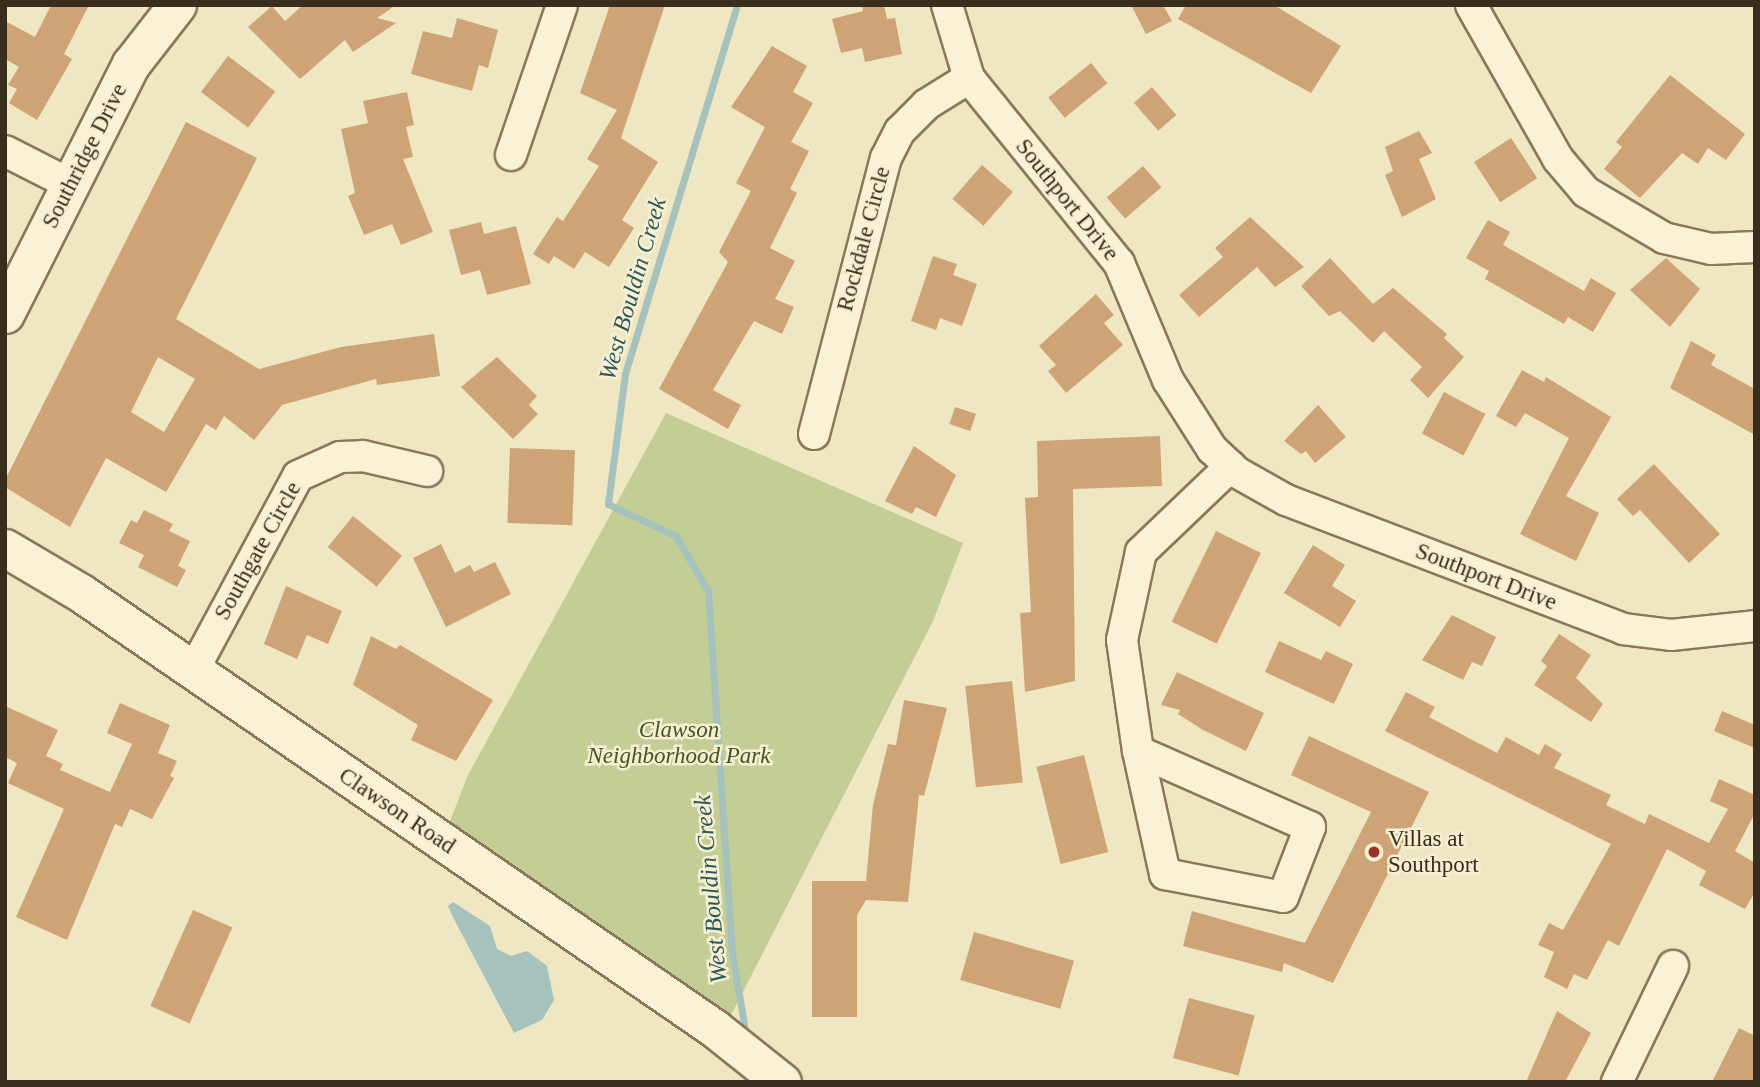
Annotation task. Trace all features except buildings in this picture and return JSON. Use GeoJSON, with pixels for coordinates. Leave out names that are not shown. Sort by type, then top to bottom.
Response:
{"type":"FeatureCollection","features":[{"type":"Feature","properties":{"kind":"street","name":"Southridge Drive"},"geometry":{"type":"LineString","coordinates":[[5,314],[131,64],[177,5]]}},
{"type":"Feature","properties":{"kind":"street"},"geometry":{"type":"LineString","coordinates":[[511,155],[562,5]]}},
{"type":"Feature","properties":{"kind":"street","name":"Southport Drive"},"geometry":{"type":"LineString","coordinates":[[947,5],[969,78],[1119,263],[1168,380],[1193,423],[1231,466],[1286,500],[1623,629],[1671,635],[1755,626]]}},
{"type":"Feature","properties":{"kind":"street"},"geometry":{"type":"LineString","coordinates":[[1471,5],[1558,159],[1586,192],[1664,238],[1711,249],[1755,247]]}},
{"type":"Feature","properties":{"kind":"street","name":"Rockdale Circle"},"geometry":{"type":"LineString","coordinates":[[814,433],[886,158],[900,131],[927,104],[969,78]]}},
{"type":"Feature","properties":{"kind":"street"},"geometry":{"type":"LineString","coordinates":[[5,151],[70,184]]}},
{"type":"Feature","properties":{"kind":"street","name":"Southgate Circle"},"geometry":{"type":"LineString","coordinates":[[193,671],[298,475],[340,457],[363,456],[427,471]]}},
{"type":"Feature","properties":{"kind":"street"},"geometry":{"type":"LineString","coordinates":[[1138,751],[1310,827],[1283,897],[1165,874],[1138,751],[1122,640],[1141,552],[1231,466]]}},
{"type":"Feature","properties":{"kind":"street","name":"Clawson Road"},"geometry":{"type":"LineString","coordinates":[[5,548],[81,593],[714,1028],[782,1082]]}},
{"type":"Feature","properties":{"kind":"street"},"geometry":{"type":"LineString","coordinates":[[1617,1082],[1673,966]]}},
{"type":"Feature","properties":{"kind":"green space","name":"Clawson Neighborhood Park"},"geometry":{"type":"Polygon","coordinates":[[[666,413],[963,543],[933,621],[729,1019],[449,824],[467,777],[666,413]]]}},
{"type":"Feature","properties":{"kind":"water"},"geometry":{"type":"Polygon","coordinates":[[[453,902],[490,926],[497,949],[511,956],[527,951],[547,966],[554,1000],[542,1020],[514,1033],[448,906],[453,902]]]}},
{"type":"Feature","properties":{"kind":"waterway","name":"West Bouldin Creek"},"geometry":{"type":"LineString","coordinates":[[737,5],[625,374],[608,504],[676,536],[708,591],[732,953],[746,1036]]}},
{"type":"Feature","properties":{"kind":"place","name":"Villas at Southport"},"geometry":{"type":"Point","coordinates":[1374,852]}}]}
